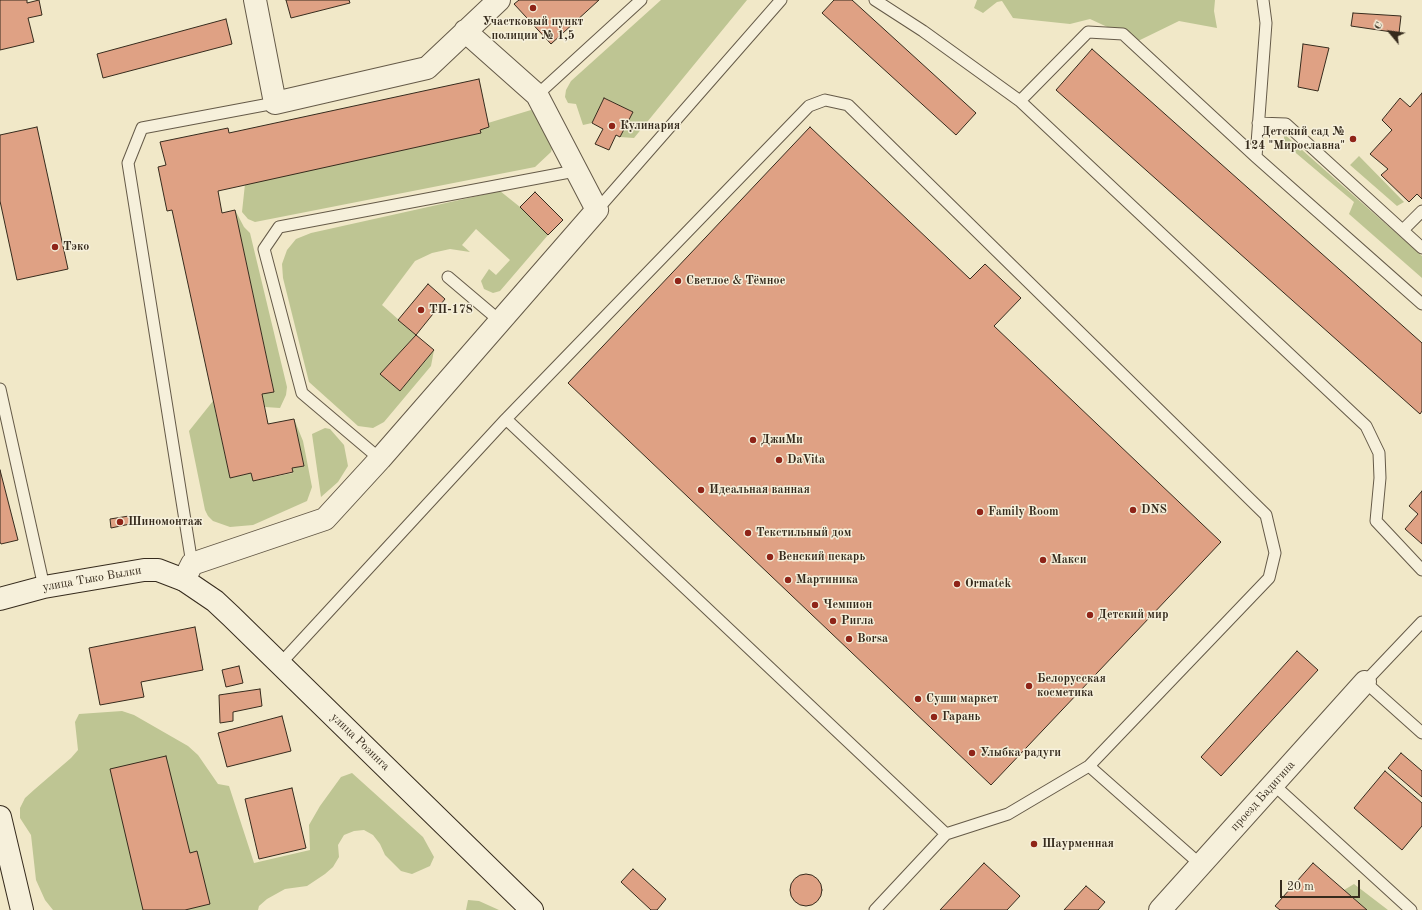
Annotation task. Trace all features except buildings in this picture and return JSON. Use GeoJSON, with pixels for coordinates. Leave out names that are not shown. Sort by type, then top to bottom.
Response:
{"type":"FeatureCollection","features":[{"type":"Feature","properties":{"kind":"street"},"geometry":{"type":"LineString","coordinates":[[255,0],[275,103],[427,68],[498,0]]}},
{"type":"Feature","properties":{"kind":"street"},"geometry":{"type":"LineString","coordinates":[[188,572],[325,519],[380,459],[596,210],[537,95],[465,32]]}},
{"type":"Feature","properties":{"kind":"street","name":"улица Тыко Вылки"},"geometry":{"type":"LineString","coordinates":[[0,599],[44,587],[144,570],[188,572]]}},
{"type":"Feature","properties":{"kind":"street","name":"улица Розинга"},"geometry":{"type":"LineString","coordinates":[[188,572],[215,601],[532,910]]}},
{"type":"Feature","properties":{"kind":"street","name":"проезд Бадигина"},"geometry":{"type":"LineString","coordinates":[[1160,910],[1365,682]]}},
{"type":"Feature","properties":{"kind":"street"},"geometry":{"type":"LineString","coordinates":[[0,817],[22,910]]}},
{"type":"Feature","properties":{"kind":"lane"},"geometry":{"type":"LineString","coordinates":[[537,95],[641,0]]}},
{"type":"Feature","properties":{"kind":"lane"},"geometry":{"type":"LineString","coordinates":[[596,210],[781,0]]}},
{"type":"Feature","properties":{"kind":"lane"},"geometry":{"type":"LineString","coordinates":[[876,0],[923,31],[1020,101],[1366,426],[1379,453],[1380,478],[1376,521],[1422,570]]}},
{"type":"Feature","properties":{"kind":"lane"},"geometry":{"type":"LineString","coordinates":[[1256,157],[1266,22],[1263,0]]}},
{"type":"Feature","properties":{"kind":"lane"},"geometry":{"type":"LineString","coordinates":[[1020,101],[1088,32],[1123,34],[1256,157],[1422,304]]}},
{"type":"Feature","properties":{"kind":"lane"},"geometry":{"type":"LineString","coordinates":[[280,664],[506,419],[809,106],[825,100],[848,105],[1266,515],[1275,553],[1269,578],[1088,766],[1008,814],[946,834],[875,910]]}},
{"type":"Feature","properties":{"kind":"lane"},"geometry":{"type":"LineString","coordinates":[[188,572],[128,163],[142,128],[275,103]]}},
{"type":"Feature","properties":{"kind":"lane"},"geometry":{"type":"LineString","coordinates":[[1258,122],[1286,124],[1422,248]]}},
{"type":"Feature","properties":{"kind":"lane"},"geometry":{"type":"LineString","coordinates":[[380,459],[302,393],[264,249],[279,227],[575,171]]}},
{"type":"Feature","properties":{"kind":"lane"},"geometry":{"type":"LineString","coordinates":[[1402,230],[1422,211]]}},
{"type":"Feature","properties":{"kind":"lane"},"geometry":{"type":"LineString","coordinates":[[448,277],[500,321]]}},
{"type":"Feature","properties":{"kind":"lane"},"geometry":{"type":"LineString","coordinates":[[0,389],[44,587]]}},
{"type":"Feature","properties":{"kind":"lane"},"geometry":{"type":"LineString","coordinates":[[506,419],[946,834]]}},
{"type":"Feature","properties":{"kind":"lane"},"geometry":{"type":"LineString","coordinates":[[1422,622],[1365,682],[1422,733]]}},
{"type":"Feature","properties":{"kind":"lane"},"geometry":{"type":"LineString","coordinates":[[1088,766],[1201,865]]}},
{"type":"Feature","properties":{"kind":"lane"},"geometry":{"type":"LineString","coordinates":[[1273,784],[1411,910]]}},
{"type":"Feature","properties":{"kind":"green space"},"geometry":{"type":"Polygon","coordinates":[[[661,0],[747,0],[634,138],[620,137],[633,112],[604,98],[592,123],[583,125],[576,104],[568,103],[565,97],[566,90],[571,81],[661,0]]]}},
{"type":"Feature","properties":{"kind":"green space"},"geometry":{"type":"Polygon","coordinates":[[[977,0],[1215,0],[1214,11],[1217,28],[1179,21],[1138,41],[1090,19],[1070,24],[1013,18],[1002,1],[997,2],[983,13],[974,8],[977,0]]]}},
{"type":"Feature","properties":{"kind":"green space"},"geometry":{"type":"Polygon","coordinates":[[[531,110],[553,145],[551,152],[535,167],[255,222],[248,219],[242,212],[245,184],[481,133],[480,130],[489,127],[488,123],[531,110]]]}},
{"type":"Feature","properties":{"kind":"green space"},"geometry":{"type":"Polygon","coordinates":[[[1284,134],[1422,256],[1422,278],[1349,214],[1354,202],[1284,143],[1284,134]]]}},
{"type":"Feature","properties":{"kind":"green space"},"geometry":{"type":"Polygon","coordinates":[[[1359,156],[1404,202],[1397,206],[1350,165],[1359,156]]]}},
{"type":"Feature","properties":{"kind":"green space"},"geometry":{"type":"Polygon","coordinates":[[[500,191],[520,207],[548,235],[500,291],[493,293],[484,289],[481,281],[489,269],[496,275],[510,260],[476,229],[462,245],[470,252],[450,249],[432,253],[415,261],[382,305],[416,335],[381,374],[400,391],[434,350],[431,366],[384,422],[373,428],[358,426],[309,382],[283,278],[282,264],[287,250],[296,239],[311,233],[500,191]]]}},
{"type":"Feature","properties":{"kind":"green space"},"geometry":{"type":"Polygon","coordinates":[[[235,210],[244,227],[250,233],[287,387],[286,395],[280,408],[265,407],[262,394],[274,391],[235,210]]]}},
{"type":"Feature","properties":{"kind":"green space"},"geometry":{"type":"Polygon","coordinates":[[[213,401],[230,478],[251,473],[253,481],[293,473],[292,468],[304,466],[294,419],[303,441],[312,487],[307,501],[253,525],[230,527],[213,521],[208,516],[205,510],[189,431],[213,401]]]}},
{"type":"Feature","properties":{"kind":"green space"},"geometry":{"type":"Polygon","coordinates":[[[325,428],[330,429],[344,445],[348,466],[338,482],[321,497],[312,434],[325,428]]]}},
{"type":"Feature","properties":{"kind":"green space"},"geometry":{"type":"Polygon","coordinates":[[[122,711],[134,715],[188,746],[198,755],[218,784],[229,786],[254,863],[310,850],[309,825],[320,806],[341,777],[352,773],[423,837],[434,857],[430,866],[412,874],[401,871],[385,855],[380,844],[373,835],[364,830],[354,831],[344,835],[338,845],[339,857],[333,867],[325,874],[307,886],[285,889],[267,899],[259,906],[258,910],[53,910],[45,900],[36,880],[31,835],[20,818],[20,808],[25,798],[71,758],[78,750],[75,722],[79,714],[122,711]]]}},
{"type":"Feature","properties":{"kind":"green space"},"geometry":{"type":"Polygon","coordinates":[[[1354,884],[1388,910],[1367,910],[1344,890],[1354,884]]]}},
{"type":"Feature","properties":{"kind":"green space"},"geometry":{"type":"Polygon","coordinates":[[[468,900],[479,901],[499,910],[466,910],[468,900]]]}},
{"type":"Feature","properties":{"kind":"place","name":"Участковый пункт полиции № 1,5"},"geometry":{"type":"Point","coordinates":[533,8]}},
{"type":"Feature","properties":{"kind":"place","name":"Кулинария"},"geometry":{"type":"Point","coordinates":[612,126]}},
{"type":"Feature","properties":{"kind":"place","name":"Детский сад № 124 \"Мирославна\""},"geometry":{"type":"Point","coordinates":[1353,139]}},
{"type":"Feature","properties":{"kind":"place","name":"Тэко"},"geometry":{"type":"Point","coordinates":[55,247]}},
{"type":"Feature","properties":{"kind":"place","name":"Светлое & Тёмное"},"geometry":{"type":"Point","coordinates":[678,281]}},
{"type":"Feature","properties":{"kind":"place","name":"ТП-178"},"geometry":{"type":"Point","coordinates":[421,310]}},
{"type":"Feature","properties":{"kind":"place","name":"ДжиМи"},"geometry":{"type":"Point","coordinates":[753,440]}},
{"type":"Feature","properties":{"kind":"place","name":"DaVita"},"geometry":{"type":"Point","coordinates":[779,460]}},
{"type":"Feature","properties":{"kind":"place","name":"Идеальная ванная"},"geometry":{"type":"Point","coordinates":[701,490]}},
{"type":"Feature","properties":{"kind":"place","name":"DNS"},"geometry":{"type":"Point","coordinates":[1133,510]}},
{"type":"Feature","properties":{"kind":"place","name":"Family Room"},"geometry":{"type":"Point","coordinates":[980,512]}},
{"type":"Feature","properties":{"kind":"place","name":"Шиномонтаж"},"geometry":{"type":"Point","coordinates":[120,522]}},
{"type":"Feature","properties":{"kind":"place","name":"Текстильный дом"},"geometry":{"type":"Point","coordinates":[748,533]}},
{"type":"Feature","properties":{"kind":"place","name":"Венский пекарь"},"geometry":{"type":"Point","coordinates":[770,557]}},
{"type":"Feature","properties":{"kind":"place","name":"Макси"},"geometry":{"type":"Point","coordinates":[1043,560]}},
{"type":"Feature","properties":{"kind":"place","name":"Мартиника"},"geometry":{"type":"Point","coordinates":[788,580]}},
{"type":"Feature","properties":{"kind":"place","name":"Ormatek"},"geometry":{"type":"Point","coordinates":[957,584]}},
{"type":"Feature","properties":{"kind":"place","name":"Чемпион"},"geometry":{"type":"Point","coordinates":[815,605]}},
{"type":"Feature","properties":{"kind":"place","name":"Детский мир"},"geometry":{"type":"Point","coordinates":[1090,615]}},
{"type":"Feature","properties":{"kind":"place","name":"Ригла"},"geometry":{"type":"Point","coordinates":[833,621]}},
{"type":"Feature","properties":{"kind":"place","name":"Borsa"},"geometry":{"type":"Point","coordinates":[849,639]}},
{"type":"Feature","properties":{"kind":"place","name":"Белорусская косметика"},"geometry":{"type":"Point","coordinates":[1029,686]}},
{"type":"Feature","properties":{"kind":"place","name":"Суши маркет"},"geometry":{"type":"Point","coordinates":[918,699]}},
{"type":"Feature","properties":{"kind":"place","name":"Гарань"},"geometry":{"type":"Point","coordinates":[934,717]}},
{"type":"Feature","properties":{"kind":"place","name":"Улыбка радуги"},"geometry":{"type":"Point","coordinates":[972,753]}},
{"type":"Feature","properties":{"kind":"place","name":"Шаурменная"},"geometry":{"type":"Point","coordinates":[1034,844]}}]}
